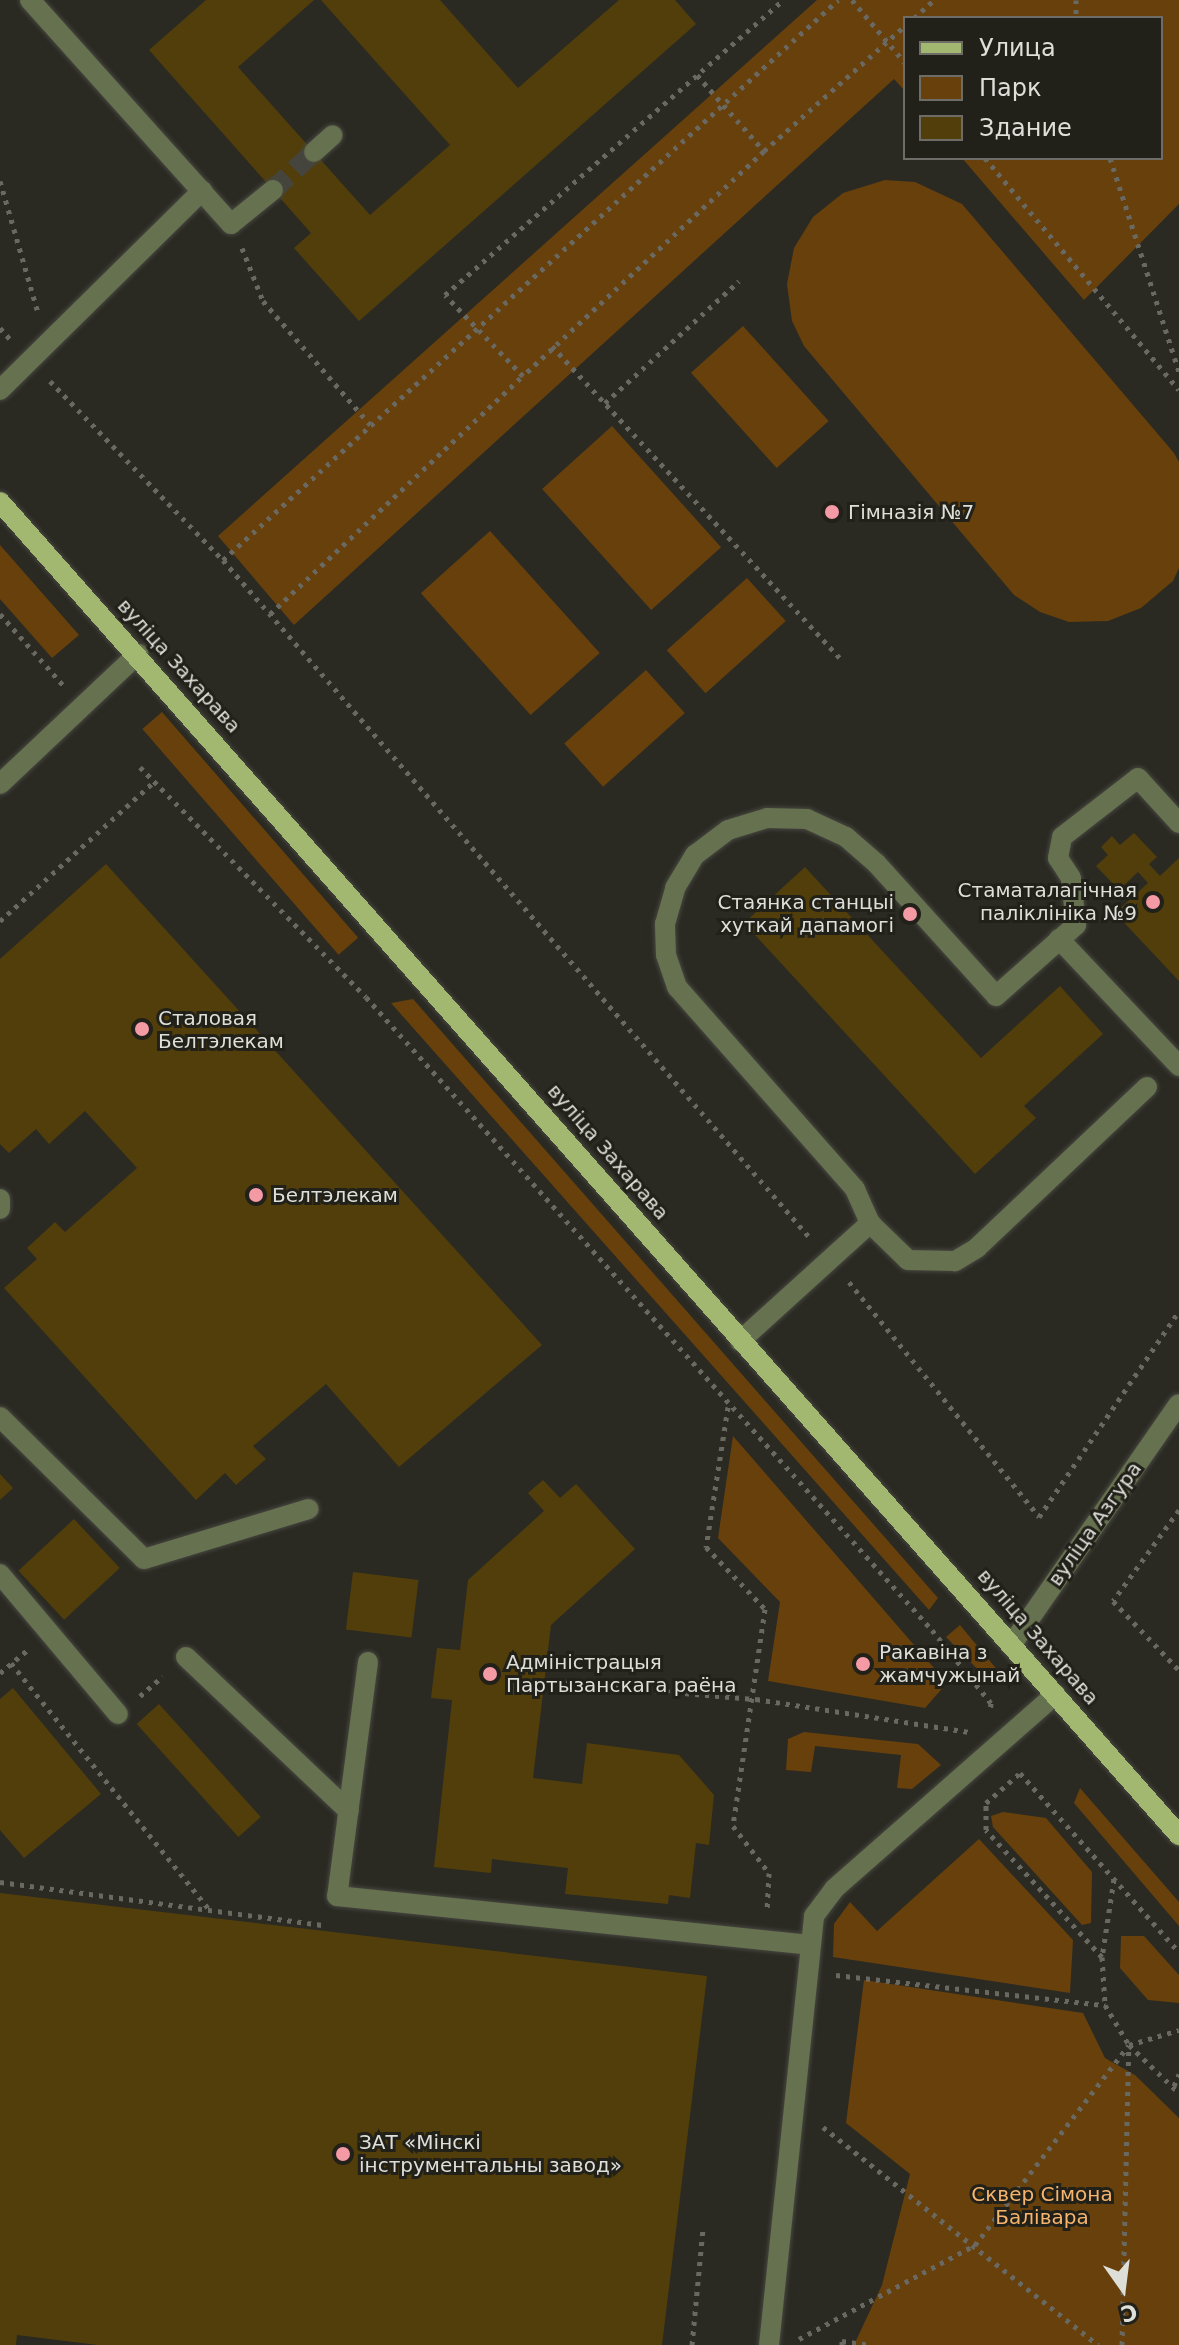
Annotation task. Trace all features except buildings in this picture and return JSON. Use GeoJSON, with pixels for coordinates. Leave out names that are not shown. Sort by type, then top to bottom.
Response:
{"type":"FeatureCollection","features":[{"type":"Feature","properties":{"kind":"main road","name":"вуліца Захарава"},"geometry":{"type":"LineString","coordinates":[[0,502],[138,654],[740,1341],[1179,1835]]}},
{"type":"Feature","properties":{"kind":"street"},"geometry":{"type":"LineString","coordinates":[[30,0],[231,224],[273,190]]}},
{"type":"Feature","properties":{"kind":"street"},"geometry":{"type":"LineString","coordinates":[[314,152],[333,135]]}},
{"type":"Feature","properties":{"kind":"street"},"geometry":{"type":"LineString","coordinates":[[0,390],[202,191]]}},
{"type":"Feature","properties":{"kind":"street"},"geometry":{"type":"LineString","coordinates":[[0,784],[138,654]]}},
{"type":"Feature","properties":{"kind":"street"},"geometry":{"type":"LineString","coordinates":[[1147,1087],[977,1248],[955,1261],[908,1260],[870,1223],[855,1189],[677,987],[666,955],[665,924],[675,888],[695,855],[728,830],[767,818],[807,819],[846,837],[996,996],[1076,925],[1071,878],[1058,858],[1062,837],[1138,778],[1179,823]]}},
{"type":"Feature","properties":{"kind":"street"},"geometry":{"type":"LineString","coordinates":[[1059,939],[1179,1066]]}},
{"type":"Feature","properties":{"kind":"street"},"geometry":{"type":"LineString","coordinates":[[0,1199],[0,1209]]}},
{"type":"Feature","properties":{"kind":"street"},"geometry":{"type":"LineString","coordinates":[[740,1341],[870,1223]]}},
{"type":"Feature","properties":{"kind":"street","name":"вуліца Азгура"},"geometry":{"type":"LineString","coordinates":[[1012,1644],[1179,1404]]}},
{"type":"Feature","properties":{"kind":"street"},"geometry":{"type":"LineString","coordinates":[[0,1417],[144,1559],[309,1509]]}},
{"type":"Feature","properties":{"kind":"street"},"geometry":{"type":"LineString","coordinates":[[0,1574],[118,1714]]}},
{"type":"Feature","properties":{"kind":"street"},"geometry":{"type":"LineString","coordinates":[[186,1657],[349,1811]]}},
{"type":"Feature","properties":{"kind":"street"},"geometry":{"type":"LineString","coordinates":[[368,1662],[337,1896],[809,1945]]}},
{"type":"Feature","properties":{"kind":"street"},"geometry":{"type":"LineString","coordinates":[[769,2345],[814,1916],[834,1889],[1056,1694]]}},
{"type":"Feature","properties":{"kind":"path"},"geometry":{"type":"LineString","coordinates":[[523,376],[445,295],[783,0]]}},
{"type":"Feature","properties":{"kind":"path"},"geometry":{"type":"LineString","coordinates":[[223,560],[838,0]]}},
{"type":"Feature","properties":{"kind":"path"},"geometry":{"type":"LineString","coordinates":[[852,0],[903,61]]}},
{"type":"Feature","properties":{"kind":"path"},"geometry":{"type":"LineString","coordinates":[[916,16],[934,0]]}},
{"type":"Feature","properties":{"kind":"path"},"geometry":{"type":"LineString","coordinates":[[270,614],[552,346],[903,28]]}},
{"type":"Feature","properties":{"kind":"path"},"geometry":{"type":"LineString","coordinates":[[697,75],[764,151]]}},
{"type":"Feature","properties":{"kind":"path"},"geometry":{"type":"LineString","coordinates":[[987,160],[1179,390]]}},
{"type":"Feature","properties":{"kind":"path"},"geometry":{"type":"LineString","coordinates":[[1111,160],[1179,371]]}},
{"type":"Feature","properties":{"kind":"path"},"geometry":{"type":"LineString","coordinates":[[0,181],[47,345]]}},
{"type":"Feature","properties":{"kind":"path"},"geometry":{"type":"LineString","coordinates":[[231,224],[263,301],[372,427]]}},
{"type":"Feature","properties":{"kind":"path"},"geometry":{"type":"LineString","coordinates":[[605,403],[739,281]]}},
{"type":"Feature","properties":{"kind":"path"},"geometry":{"type":"LineString","coordinates":[[0,328],[223,560],[829,1260],[1039,1517],[1179,1311]]}},
{"type":"Feature","properties":{"kind":"path"},"geometry":{"type":"LineString","coordinates":[[552,346],[840,658]]}},
{"type":"Feature","properties":{"kind":"path"},"geometry":{"type":"LineString","coordinates":[[0,614],[82,705]]}},
{"type":"Feature","properties":{"kind":"path"},"geometry":{"type":"LineString","coordinates":[[140,767],[366,997],[729,1406],[991,1703],[988,1725]]}},
{"type":"Feature","properties":{"kind":"path"},"geometry":{"type":"LineString","coordinates":[[0,921],[154,782]]}},
{"type":"Feature","properties":{"kind":"path"},"geometry":{"type":"LineString","coordinates":[[729,1406],[706,1547],[765,1609],[756,1699],[733,1826],[769,1873],[765,1939]]}},
{"type":"Feature","properties":{"kind":"path"},"geometry":{"type":"LineString","coordinates":[[1179,1510],[1113,1601],[1179,1670]]}},
{"type":"Feature","properties":{"kind":"path"},"geometry":{"type":"LineString","coordinates":[[118,1714],[186,1657]]}},
{"type":"Feature","properties":{"kind":"path"},"geometry":{"type":"LineString","coordinates":[[11,1663],[210,1910]]}},
{"type":"Feature","properties":{"kind":"path"},"geometry":{"type":"LineString","coordinates":[[556,1682],[756,1699],[972,1733]]}},
{"type":"Feature","properties":{"kind":"path"},"geometry":{"type":"LineString","coordinates":[[1102,1957],[986,1830],[986,1803],[1020,1773],[1179,1952]]}},
{"type":"Feature","properties":{"kind":"path"},"geometry":{"type":"LineString","coordinates":[[1114,1878],[1102,1957],[1105,2005],[1129,2045],[1179,2093]]}},
{"type":"Feature","properties":{"kind":"path"},"geometry":{"type":"LineString","coordinates":[[787,2345],[975,2245],[1129,2045],[1179,2030]]}},
{"type":"Feature","properties":{"kind":"path"},"geometry":{"type":"LineString","coordinates":[[1122,2345],[1129,2045]]}},
{"type":"Feature","properties":{"kind":"path"},"geometry":{"type":"LineString","coordinates":[[1174,2086],[1179,2074]]}},
{"type":"Feature","properties":{"kind":"path"},"geometry":{"type":"LineString","coordinates":[[793,2103],[1098,2345]]}},
{"type":"Feature","properties":{"kind":"path"},"geometry":{"type":"LineString","coordinates":[[692,2345],[703,2228]]}},
{"type":"Feature","properties":{"kind":"path"},"geometry":{"type":"LineString","coordinates":[[842,2345],[842,2341],[871,2345]]}},
{"type":"Feature","properties":{"kind":"green space"},"geometry":{"type":"Polygon","coordinates":[[[817,0],[1179,0],[1179,204],[1084,300],[964,160],[1163,160],[1163,16],[903,16],[903,89],[894,79],[294,625],[218,536],[817,0]]]}},
{"type":"Feature","properties":{"kind":"green space"},"geometry":{"type":"Polygon","coordinates":[[[885,180],[915,182],[962,204],[1174,453],[1179,462],[1179,568],[1173,581],[1141,608],[1108,621],[1069,622],[1040,612],[1014,595],[804,346],[792,321],[787,284],[794,248],[813,217],[843,193],[885,180]]]}},
{"type":"Feature","properties":{"kind":"green space"},"geometry":{"type":"Polygon","coordinates":[[[743,326],[829,421],[777,468],[691,373],[743,326]]]}},
{"type":"Feature","properties":{"kind":"green space"},"geometry":{"type":"Polygon","coordinates":[[[612,426],[721,547],[651,610],[542,489],[612,426]]]}},
{"type":"Feature","properties":{"kind":"green space"},"geometry":{"type":"Polygon","coordinates":[[[490,531],[600,653],[531,715],[421,593],[490,531]]]}},
{"type":"Feature","properties":{"kind":"green space"},"geometry":{"type":"Polygon","coordinates":[[[0,545],[79,635],[52,658],[0,599],[0,545]]]}},
{"type":"Feature","properties":{"kind":"green space"},"geometry":{"type":"Polygon","coordinates":[[[747,578],[786,621],[706,693],[667,650],[747,578]]]}},
{"type":"Feature","properties":{"kind":"green space"},"geometry":{"type":"Polygon","coordinates":[[[646,670],[685,713],[603,787],[564,744],[646,670]]]}},
{"type":"Feature","properties":{"kind":"green space"},"geometry":{"type":"Polygon","coordinates":[[[162,712],[358,938],[339,955],[142,729],[162,712]]]}},
{"type":"Feature","properties":{"kind":"green space"},"geometry":{"type":"Polygon","coordinates":[[[413,999],[938,1598],[929,1610],[391,1003],[413,999]]]}},
{"type":"Feature","properties":{"kind":"green space"},"geometry":{"type":"Polygon","coordinates":[[[733,1436],[947,1683],[925,1708],[768,1681],[780,1602],[718,1538],[733,1436]]]}},
{"type":"Feature","properties":{"kind":"green space"},"geometry":{"type":"Polygon","coordinates":[[[960,1625],[999,1672],[989,1681],[946,1637],[960,1625]]]}},
{"type":"Feature","properties":{"kind":"green space"},"geometry":{"type":"Polygon","coordinates":[[[804,1732],[918,1744],[941,1765],[912,1789],[897,1788],[901,1755],[815,1746],[811,1772],[786,1770],[788,1739],[804,1732]]]}},
{"type":"Feature","properties":{"kind":"green space"},"geometry":{"type":"Polygon","coordinates":[[[1080,1788],[1179,1902],[1179,1926],[1074,1803],[1080,1788]]]}},
{"type":"Feature","properties":{"kind":"green space"},"geometry":{"type":"Polygon","coordinates":[[[1003,1812],[1046,1818],[1092,1872],[1091,1923],[1082,1925],[993,1827],[991,1816],[1003,1812]]]}},
{"type":"Feature","properties":{"kind":"green space"},"geometry":{"type":"Polygon","coordinates":[[[979,1839],[1073,1940],[1070,1993],[833,1957],[834,1924],[850,1902],[877,1931],[979,1839]]]}},
{"type":"Feature","properties":{"kind":"green space"},"geometry":{"type":"Polygon","coordinates":[[[1121,1936],[1144,1936],[1179,1975],[1179,2003],[1148,2000],[1120,1968],[1121,1936]]]}},
{"type":"Feature","properties":{"kind":"green space","name":"Сквер Сімона Балівара"},"geometry":{"type":"Polygon","coordinates":[[[864,1980],[1083,2013],[1105,2058],[1135,2075],[1179,2118],[1179,2345],[854,2345],[882,2285],[910,2174],[846,2123],[864,1980]]]}},
{"type":"Feature","properties":{"kind":"tunnel"},"geometry":{"type":"LineString","coordinates":[[273,190],[314,152]]}},
{"type":"Feature","properties":{"kind":"place","name":"Гімназія №7"},"geometry":{"type":"Point","coordinates":[832,512]}},
{"type":"Feature","properties":{"kind":"place","name":"Стаматалагічная паліклініка №9"},"geometry":{"type":"Point","coordinates":[1153,902]}},
{"type":"Feature","properties":{"kind":"place","name":"Стаянка станцыі хуткай дапамогі"},"geometry":{"type":"Point","coordinates":[910,914]}},
{"type":"Feature","properties":{"kind":"place","name":"Сталовая Белтэлекам"},"geometry":{"type":"Point","coordinates":[142,1029]}},
{"type":"Feature","properties":{"kind":"place","name":"Белтэлекам"},"geometry":{"type":"Point","coordinates":[256,1195]}},
{"type":"Feature","properties":{"kind":"place","name":"Ракавіна з жамчужынай"},"geometry":{"type":"Point","coordinates":[863,1664]}},
{"type":"Feature","properties":{"kind":"place","name":"Адміністрацыя Партызанскага раёна"},"geometry":{"type":"Point","coordinates":[490,1674]}},
{"type":"Feature","properties":{"kind":"place","name":"ЗАТ «Мінскі інструментальны завод»"},"geometry":{"type":"Point","coordinates":[343,2154]}}]}
